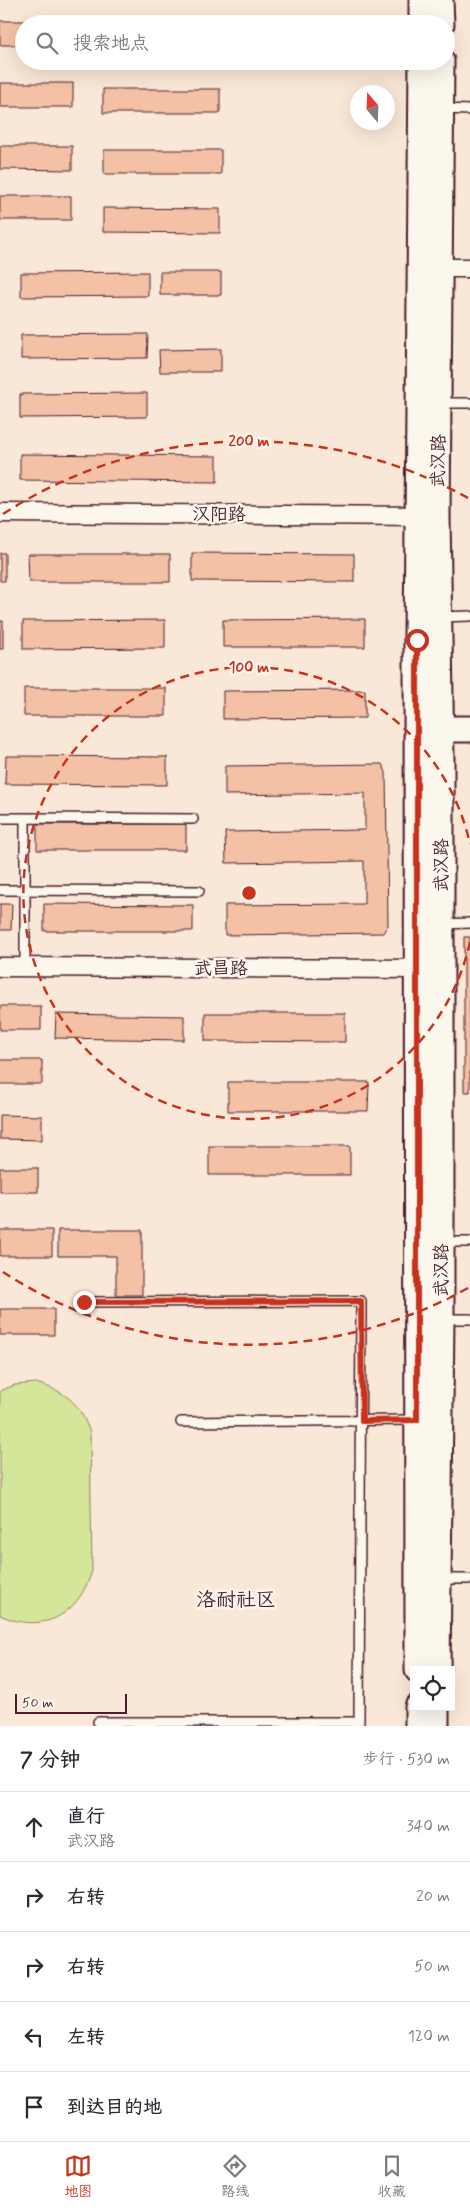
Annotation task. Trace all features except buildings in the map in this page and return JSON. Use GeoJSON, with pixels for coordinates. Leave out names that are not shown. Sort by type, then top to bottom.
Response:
{"type":"FeatureCollection","features":[{"type":"Feature","properties":{"kind":"main road"},"geometry":{"type":"LineString","coordinates":[[422,0],[422,15]]}},
{"type":"Feature","properties":{"kind":"main road"},"geometry":{"type":"LineString","coordinates":[[440,0],[441,15]]}},
{"type":"Feature","properties":{"kind":"main road","name":"武汉路"},"geometry":{"type":"LineString","coordinates":[[418,1666],[428,1420],[430,969],[428,516],[422,70]]}},
{"type":"Feature","properties":{"kind":"main road","name":"武汉路"},"geometry":{"type":"LineString","coordinates":[[437,1666],[438,1579],[428,1420],[441,1319],[441,1242],[430,969],[442,924],[429,737],[439,617],[428,516],[439,403],[441,70]]}},
{"type":"Feature","properties":{"kind":"main road"},"geometry":{"type":"LineString","coordinates":[[429,737],[470,729]]}},
{"type":"Feature","properties":{"kind":"main road"},"geometry":{"type":"LineString","coordinates":[[429,737],[470,745]]}},
{"type":"Feature","properties":{"kind":"main road"},"geometry":{"type":"LineString","coordinates":[[418,1711],[418,1726]]}},
{"type":"Feature","properties":{"kind":"main road"},"geometry":{"type":"LineString","coordinates":[[436,1711],[436,1726]]}},
{"type":"Feature","properties":{"kind":"street"},"geometry":{"type":"LineString","coordinates":[[441,268],[470,268]]}},
{"type":"Feature","properties":{"kind":"street","name":"汉阳路"},"geometry":{"type":"LineString","coordinates":[[0,513],[428,516]]}},
{"type":"Feature","properties":{"kind":"street","name":"武昌路"},"geometry":{"type":"LineString","coordinates":[[0,968],[430,969]]}},
{"type":"Feature","properties":{"kind":"lane"},"geometry":{"type":"LineString","coordinates":[[442,109],[470,110]]}},
{"type":"Feature","properties":{"kind":"lane"},"geometry":{"type":"LineString","coordinates":[[439,403],[470,403]]}},
{"type":"Feature","properties":{"kind":"lane"},"geometry":{"type":"LineString","coordinates":[[439,617],[470,616]]}},
{"type":"Feature","properties":{"kind":"lane"},"geometry":{"type":"LineString","coordinates":[[0,818],[193,819]]}},
{"type":"Feature","properties":{"kind":"lane"},"geometry":{"type":"LineString","coordinates":[[25,818],[25,968]]}},
{"type":"Feature","properties":{"kind":"lane"},"geometry":{"type":"LineString","coordinates":[[0,890],[199,891]]}},
{"type":"Feature","properties":{"kind":"lane"},"geometry":{"type":"LineString","coordinates":[[442,924],[470,924]]}},
{"type":"Feature","properties":{"kind":"lane"},"geometry":{"type":"LineString","coordinates":[[441,1242],[470,1242]]}},
{"type":"Feature","properties":{"kind":"lane"},"geometry":{"type":"LineString","coordinates":[[84,1302],[361,1301],[362,1421],[359,1722],[98,1722]]}},
{"type":"Feature","properties":{"kind":"lane"},"geometry":{"type":"LineString","coordinates":[[441,1319],[470,1319]]}},
{"type":"Feature","properties":{"kind":"lane"},"geometry":{"type":"LineString","coordinates":[[181,1422],[428,1420]]}},
{"type":"Feature","properties":{"kind":"lane"},"geometry":{"type":"LineString","coordinates":[[438,1579],[470,1579]]}},
{"type":"Feature","properties":{"kind":"green space"},"geometry":{"type":"Polygon","coordinates":[[[36,1383],[56,1390],[70,1400],[81,1413],[90,1433],[92,1571],[78,1599],[68,1610],[57,1617],[31,1623],[16,1621],[0,1615],[0,1391],[15,1385],[36,1383]]]}},
{"type":"Feature","properties":{"kind":"district","name":"洛耐社区"},"geometry":{"type":"Point","coordinates":[236,1599]}},
{"type":"Feature","properties":{"kind":"route"},"geometry":{"type":"LineString","coordinates":[[84,1302],[361,1301],[362,1421],[417,1420],[417,640]]}}]}
